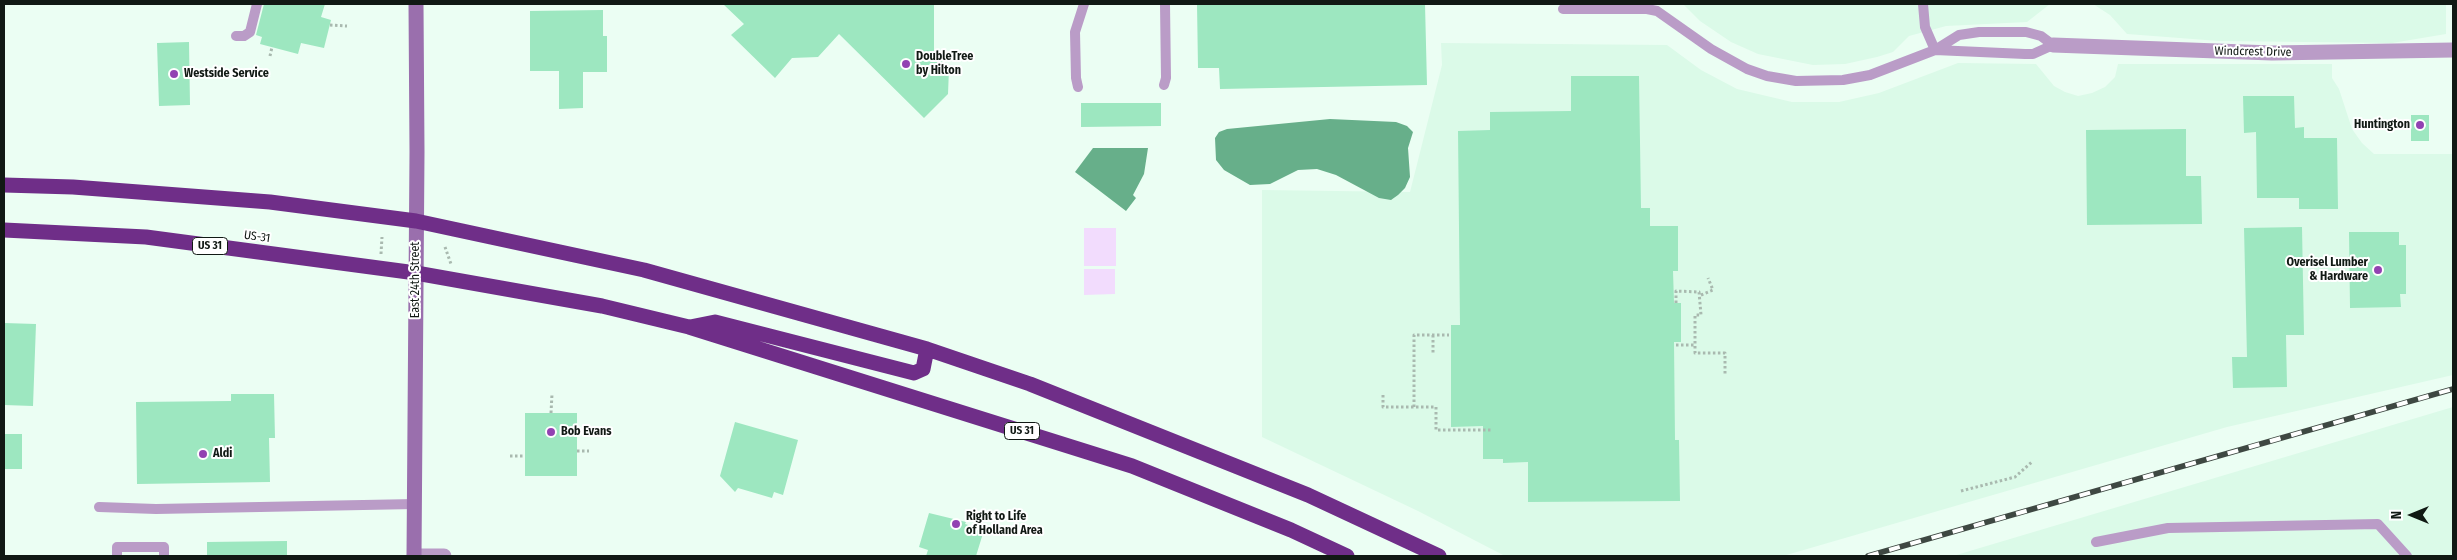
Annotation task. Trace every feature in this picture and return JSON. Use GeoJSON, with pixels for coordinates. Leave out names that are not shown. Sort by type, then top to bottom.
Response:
{"type":"FeatureCollection","features":[{"type":"Feature","properties":{"kind":"highway"},"geometry":{"type":"LineString","coordinates":[[4,185],[73,187],[270,202],[416,221],[644,270],[927,349],[1030,384],[1298,491],[1440,556]]}},
{"type":"Feature","properties":{"kind":"highway","name":"US-31"},"geometry":{"type":"LineString","coordinates":[[4,230],[146,237],[416,273]]}},
{"type":"Feature","properties":{"kind":"highway","name":"US 31"},"geometry":{"type":"LineString","coordinates":[[416,273],[602,306],[689,327],[1132,466],[1291,530],[1347,556]]}},
{"type":"Feature","properties":{"kind":"highway"},"geometry":{"type":"LineString","coordinates":[[689,327],[715,322],[914,373],[923,368],[927,349]]}},
{"type":"Feature","properties":{"kind":"street","name":"East 24th Street"},"geometry":{"type":"LineString","coordinates":[[414,556],[416,4]]}},
{"type":"Feature","properties":{"kind":"street","name":"Windcrest Drive"},"geometry":{"type":"LineString","coordinates":[[2053,46],[2272,53],[2453,50]]}},
{"type":"Feature","properties":{"kind":"street"},"geometry":{"type":"LineString","coordinates":[[414,556],[444,556]]}},
{"type":"Feature","properties":{"kind":"lane"},"geometry":{"type":"LineString","coordinates":[[236,36],[244,36],[250,32],[257,4]]}},
{"type":"Feature","properties":{"kind":"lane"},"geometry":{"type":"LineString","coordinates":[[1078,86],[1076,78],[1075,32],[1084,4]]}},
{"type":"Feature","properties":{"kind":"lane"},"geometry":{"type":"LineString","coordinates":[[1164,85],[1166,78],[1165,4]]}},
{"type":"Feature","properties":{"kind":"lane"},"geometry":{"type":"LineString","coordinates":[[1923,4],[1924,27],[1934,50]]}},
{"type":"Feature","properties":{"kind":"lane"},"geometry":{"type":"LineString","coordinates":[[1563,10],[1648,9],[1658,7],[1711,49],[1747,69],[1766,76],[1796,81],[1843,80],[1870,75],[1934,50],[1959,34],[1979,32],[2034,34],[2053,46]]}},
{"type":"Feature","properties":{"kind":"lane"},"geometry":{"type":"LineString","coordinates":[[1934,50],[2033,54],[2053,46]]}},
{"type":"Feature","properties":{"kind":"lane"},"geometry":{"type":"LineString","coordinates":[[99,507],[156,509],[414,504]]}},
{"type":"Feature","properties":{"kind":"lane"},"geometry":{"type":"LineString","coordinates":[[2096,542],[2168,528],[2378,524],[2407,556]]}},
{"type":"Feature","properties":{"kind":"lane"},"geometry":{"type":"LineString","coordinates":[[117,556],[117,547],[164,547],[164,556]]}},
{"type":"Feature","properties":{"kind":"path"},"geometry":{"type":"LineString","coordinates":[[330,25],[347,26]]}},
{"type":"Feature","properties":{"kind":"path"},"geometry":{"type":"LineString","coordinates":[[270,56],[272,47]]}},
{"type":"Feature","properties":{"kind":"path"},"geometry":{"type":"LineString","coordinates":[[381,254],[382,237]]}},
{"type":"Feature","properties":{"kind":"path"},"geometry":{"type":"LineString","coordinates":[[445,247],[451,265]]}},
{"type":"Feature","properties":{"kind":"path"},"geometry":{"type":"LineString","coordinates":[[1701,295],[1713,290],[1708,278]]}},
{"type":"Feature","properties":{"kind":"path"},"geometry":{"type":"LineString","coordinates":[[1676,303],[1676,292],[1699,292],[1701,295]]}},
{"type":"Feature","properties":{"kind":"path"},"geometry":{"type":"LineString","coordinates":[[1701,295],[1701,315],[1695,315],[1695,353],[1725,353],[1725,376]]}},
{"type":"Feature","properties":{"kind":"path"},"geometry":{"type":"LineString","coordinates":[[1414,407],[1414,335],[1449,335]]}},
{"type":"Feature","properties":{"kind":"path"},"geometry":{"type":"LineString","coordinates":[[1433,335],[1433,353]]}},
{"type":"Feature","properties":{"kind":"path"},"geometry":{"type":"LineString","coordinates":[[1676,345],[1695,345]]}},
{"type":"Feature","properties":{"kind":"path"},"geometry":{"type":"LineString","coordinates":[[550,413],[552,394]]}},
{"type":"Feature","properties":{"kind":"path"},"geometry":{"type":"LineString","coordinates":[[1384,395],[1384,408],[1436,407],[1436,430],[1492,430]]}},
{"type":"Feature","properties":{"kind":"path"},"geometry":{"type":"LineString","coordinates":[[576,451],[589,451]]}},
{"type":"Feature","properties":{"kind":"path"},"geometry":{"type":"LineString","coordinates":[[510,456],[524,456]]}},
{"type":"Feature","properties":{"kind":"path"},"geometry":{"type":"LineString","coordinates":[[1961,491],[2015,477],[2032,461]]}},
{"type":"Feature","properties":{"kind":"shaded area"},"geometry":{"type":"Polygon","coordinates":[[[1683,4],[2050,4],[2027,22],[1946,26],[1909,36],[1893,52],[1877,57],[1845,64],[1813,65],[1758,54],[1731,42],[1700,21],[1683,4]]]}},
{"type":"Feature","properties":{"kind":"shaded area"},"geometry":{"type":"Polygon","coordinates":[[[2093,4],[2446,4],[2446,34],[2392,43],[2219,41],[2127,34],[2110,15],[2093,4]]]}},
{"type":"Feature","properties":{"kind":"shaded area"},"geometry":{"type":"Polygon","coordinates":[[[1441,43],[1667,45],[1701,70],[1737,89],[1792,102],[1839,102],[1879,93],[1958,63],[2036,64],[2054,86],[2078,96],[2092,93],[2105,87],[2115,77],[2118,64],[2332,64],[2332,78],[2339,89],[2352,129],[2362,143],[2374,154],[2453,154],[2453,375],[2227,427],[1783,556],[1505,556],[1418,511],[1262,437],[1262,190],[1410,192],[1442,65],[1441,43]]]}},
{"type":"Feature","properties":{"kind":"shaded area"},"geometry":{"type":"Polygon","coordinates":[[[1330,119],[1396,122],[1407,126],[1413,132],[1408,148],[1410,177],[1405,188],[1398,195],[1391,200],[1379,198],[1336,175],[1317,169],[1298,170],[1270,184],[1250,185],[1224,170],[1216,160],[1215,138],[1219,132],[1227,129],[1330,119]]]}},
{"type":"Feature","properties":{"kind":"shaded area"},"geometry":{"type":"Polygon","coordinates":[[[1093,148],[1148,148],[1144,174],[1133,195],[1136,198],[1126,211],[1075,172],[1093,148]]]}},
{"type":"Feature","properties":{"kind":"shaded area"},"geometry":{"type":"Polygon","coordinates":[[[1084,228],[1116,228],[1116,266],[1084,266],[1084,228]]]}},
{"type":"Feature","properties":{"kind":"shaded area"},"geometry":{"type":"Polygon","coordinates":[[[1084,269],[1115,269],[1115,294],[1084,295],[1084,269]]]}},
{"type":"Feature","properties":{"kind":"shaded area"},"geometry":{"type":"Polygon","coordinates":[[[2453,407],[2453,556],[1953,556],[2453,407]]]}},
{"type":"Feature","properties":{"kind":"building"},"geometry":{"type":"Polygon","coordinates":[[[264,4],[325,4],[321,17],[331,20],[324,48],[301,43],[298,54],[260,44],[262,37],[256,35],[264,4]]]}},
{"type":"Feature","properties":{"kind":"building","name":"DoubleTree by Hilton"},"geometry":{"type":"Polygon","coordinates":[[[723,4],[934,4],[934,52],[949,69],[948,94],[924,118],[839,34],[818,57],[792,58],[775,78],[731,35],[744,24],[723,4]]]}},
{"type":"Feature","properties":{"kind":"building"},"geometry":{"type":"Polygon","coordinates":[[[1197,4],[1425,4],[1427,85],[1220,89],[1219,68],[1198,68],[1197,4]]]}},
{"type":"Feature","properties":{"kind":"building"},"geometry":{"type":"Polygon","coordinates":[[[603,10],[603,36],[607,36],[607,72],[583,72],[583,108],[559,109],[559,71],[530,71],[530,11],[603,10]]]}},
{"type":"Feature","properties":{"kind":"building","name":"Westside Service"},"geometry":{"type":"Polygon","coordinates":[[[189,42],[190,105],[159,106],[157,43],[189,42]]]}},
{"type":"Feature","properties":{"kind":"building"},"geometry":{"type":"Polygon","coordinates":[[[1571,76],[1639,76],[1641,208],[1650,208],[1650,226],[1678,226],[1678,271],[1673,271],[1674,303],[1681,303],[1681,342],[1674,342],[1675,440],[1679,440],[1680,501],[1528,502],[1528,462],[1503,463],[1503,459],[1483,459],[1483,426],[1451,427],[1451,325],[1460,325],[1458,131],[1490,130],[1490,112],[1571,111],[1571,76]]]}},
{"type":"Feature","properties":{"kind":"building"},"geometry":{"type":"Polygon","coordinates":[[[2243,96],[2294,96],[2295,128],[2304,127],[2304,138],[2337,138],[2338,209],[2299,209],[2299,198],[2257,198],[2256,132],[2244,133],[2243,96]]]}},
{"type":"Feature","properties":{"kind":"building"},"geometry":{"type":"Polygon","coordinates":[[[1081,103],[1161,103],[1161,126],[1081,127],[1081,103]]]}},
{"type":"Feature","properties":{"kind":"building"},"geometry":{"type":"Polygon","coordinates":[[[2411,115],[2429,115],[2429,141],[2411,141],[2411,115]]]}},
{"type":"Feature","properties":{"kind":"building"},"geometry":{"type":"Polygon","coordinates":[[[2186,129],[2186,176],[2201,176],[2202,224],[2087,225],[2086,130],[2186,129]]]}},
{"type":"Feature","properties":{"kind":"building"},"geometry":{"type":"Polygon","coordinates":[[[2302,227],[2304,335],[2286,335],[2287,387],[2233,388],[2232,357],[2247,357],[2244,228],[2302,227]]]}},
{"type":"Feature","properties":{"kind":"building","name":"Overisel Lumber & Hardware"},"geometry":{"type":"Polygon","coordinates":[[[2349,232],[2399,232],[2399,245],[2406,245],[2406,294],[2400,294],[2401,307],[2350,308],[2349,232]]]}},
{"type":"Feature","properties":{"kind":"building"},"geometry":{"type":"Polygon","coordinates":[[[4,323],[36,324],[33,406],[4,405],[4,323]]]}},
{"type":"Feature","properties":{"kind":"building","name":"Aldi"},"geometry":{"type":"Polygon","coordinates":[[[231,394],[274,394],[275,438],[269,438],[270,482],[137,484],[136,402],[231,401],[231,394]]]}},
{"type":"Feature","properties":{"kind":"building","name":"Bob Evans"},"geometry":{"type":"Polygon","coordinates":[[[525,413],[577,413],[577,476],[525,476],[525,413]]]}},
{"type":"Feature","properties":{"kind":"building"},"geometry":{"type":"Polygon","coordinates":[[[735,422],[798,440],[783,495],[774,492],[772,498],[738,488],[735,492],[720,476],[735,422]]]}},
{"type":"Feature","properties":{"kind":"building"},"geometry":{"type":"Polygon","coordinates":[[[4,434],[22,434],[22,469],[4,469],[4,434]]]}},
{"type":"Feature","properties":{"kind":"building"},"geometry":{"type":"Polygon","coordinates":[[[929,513],[966,522],[965,524],[984,530],[976,556],[926,556],[928,550],[919,547],[929,513]]]}},
{"type":"Feature","properties":{"kind":"building"},"geometry":{"type":"Polygon","coordinates":[[[287,541],[287,556],[207,556],[207,542],[287,541]]]}},
{"type":"Feature","properties":{"kind":"railway"},"geometry":{"type":"LineString","coordinates":[[1868,556],[2453,389]]}},
{"type":"Feature","properties":{"kind":"place","name":"DoubleTree by Hilton"},"geometry":{"type":"Point","coordinates":[906,64]}},
{"type":"Feature","properties":{"kind":"place","name":"Westside Service"},"geometry":{"type":"Point","coordinates":[174,74]}},
{"type":"Feature","properties":{"kind":"place","name":"Huntington"},"geometry":{"type":"Point","coordinates":[2420,125]}},
{"type":"Feature","properties":{"kind":"place","name":"Overisel Lumber & Hardware"},"geometry":{"type":"Point","coordinates":[2378,270]}},
{"type":"Feature","properties":{"kind":"place","name":"Bob Evans"},"geometry":{"type":"Point","coordinates":[551,432]}},
{"type":"Feature","properties":{"kind":"place","name":"Aldi"},"geometry":{"type":"Point","coordinates":[203,454]}},
{"type":"Feature","properties":{"kind":"place","name":"Right to Life of Holland Area"},"geometry":{"type":"Point","coordinates":[956,524]}}]}
